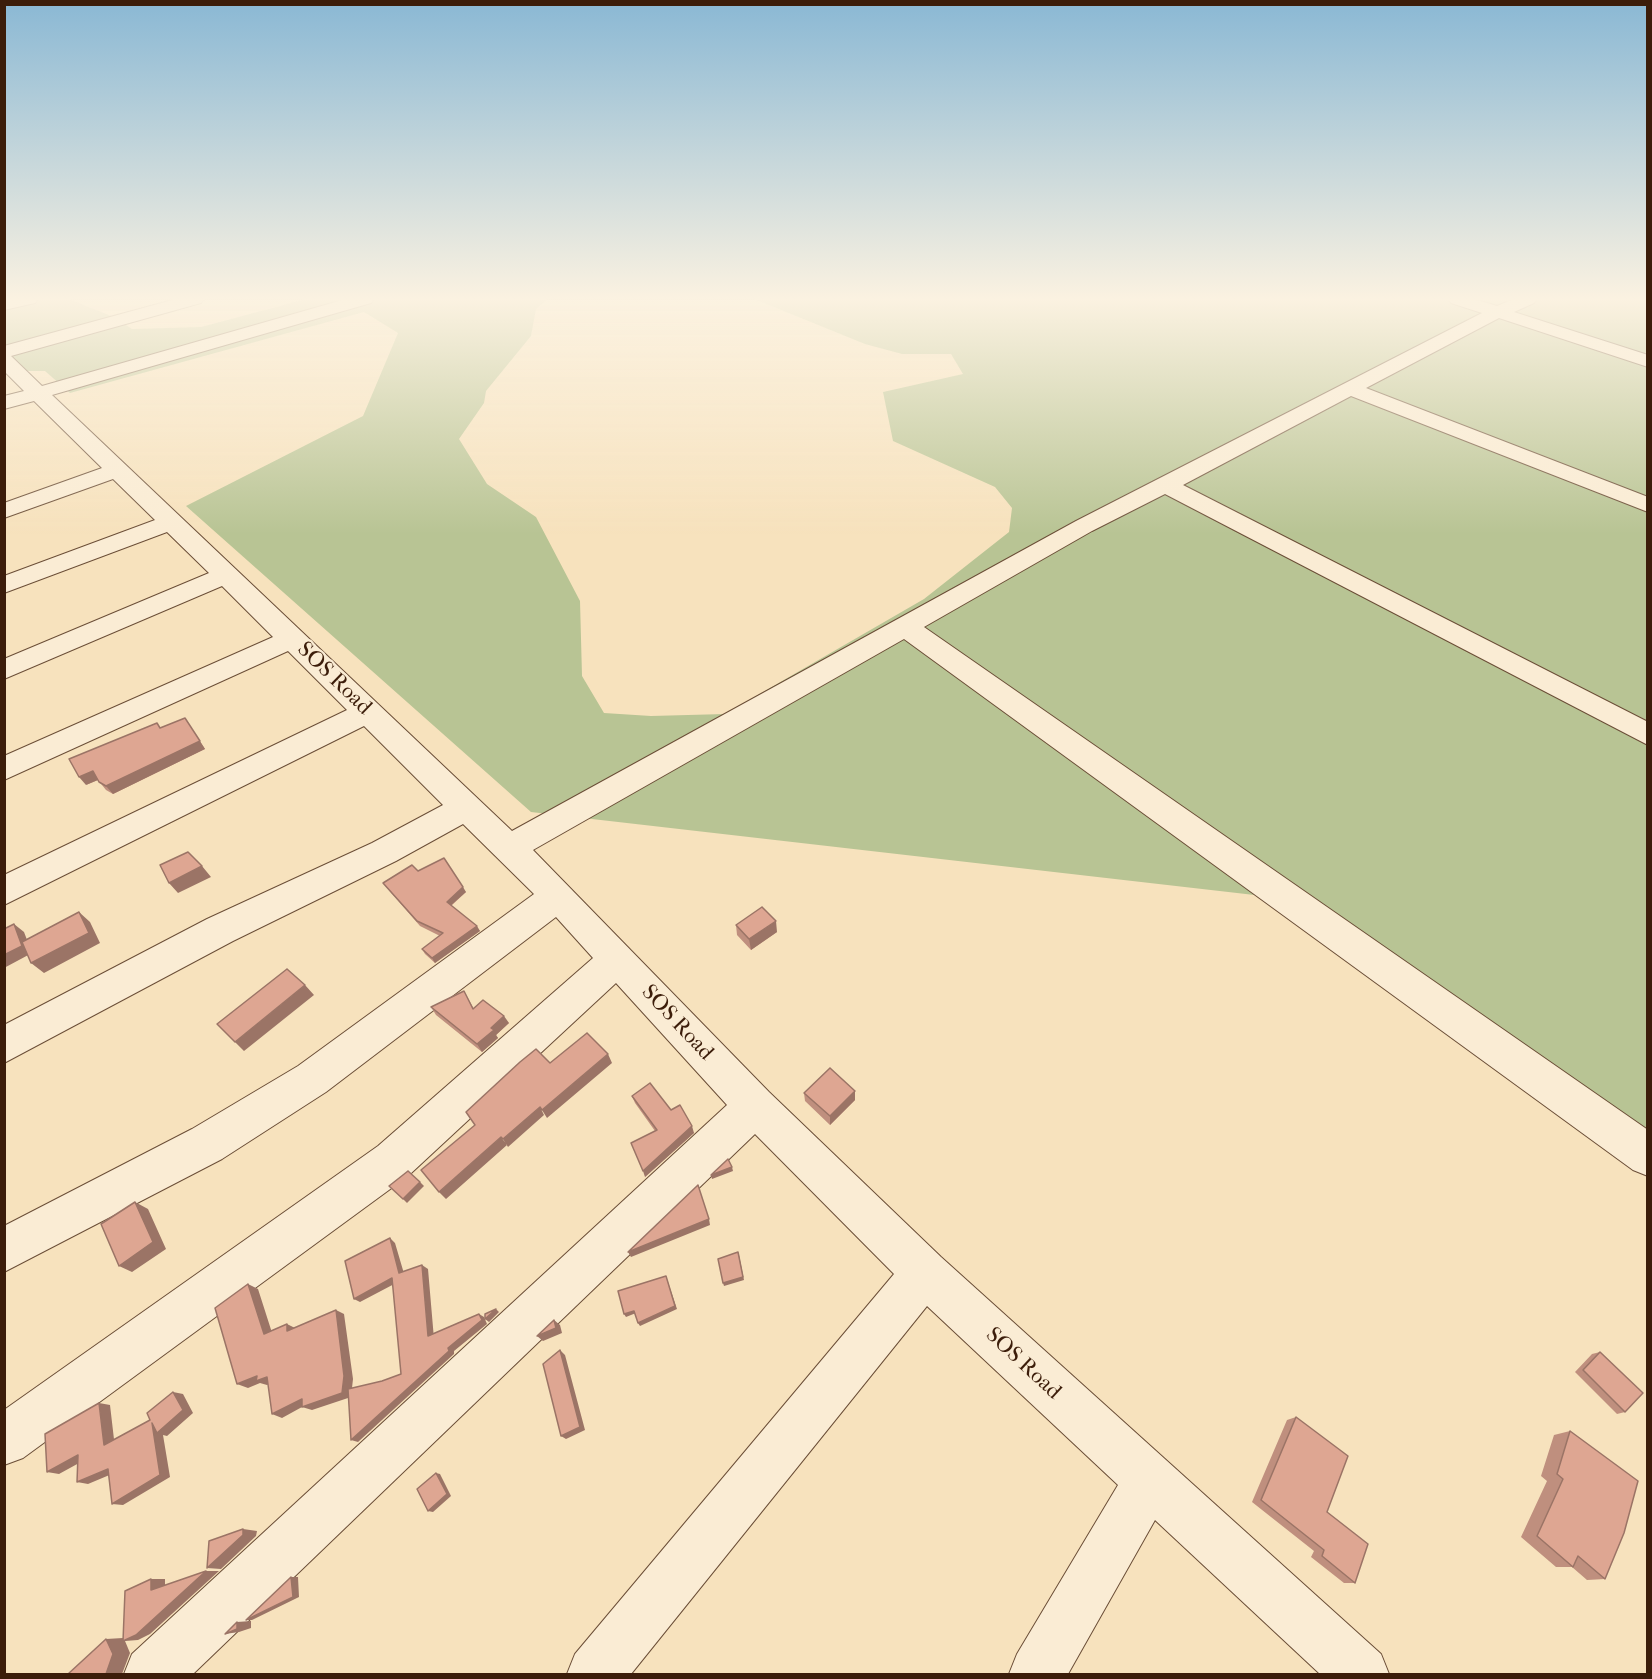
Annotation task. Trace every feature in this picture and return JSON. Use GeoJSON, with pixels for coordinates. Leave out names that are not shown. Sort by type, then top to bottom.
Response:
{"type":"FeatureCollection","features":[{"type":"Feature","properties":{"kind":"street","name":"SOS Road"},"geometry":{"type":"LineString","coordinates":[[12,377],[21,398],[117,470],[558,896],[755,1106],[926,1273],[1361,1674]]}},
{"type":"Feature","properties":{"kind":"street"},"geometry":{"type":"LineString","coordinates":[[21,398],[93,377]]}},
{"type":"Feature","properties":{"kind":"street"},"geometry":{"type":"LineString","coordinates":[[509,848],[1084,526],[1369,377]]}},
{"type":"Feature","properties":{"kind":"street"},"geometry":{"type":"LineString","coordinates":[[1348,388],[1647,505]]}},
{"type":"Feature","properties":{"kind":"street"},"geometry":{"type":"LineString","coordinates":[[4,511],[117,470]]}},
{"type":"Feature","properties":{"kind":"street"},"geometry":{"type":"LineString","coordinates":[[1165,485],[1647,735]]}},
{"type":"Feature","properties":{"kind":"street"},"geometry":{"type":"LineString","coordinates":[[4,585],[171,522]]}},
{"type":"Feature","properties":{"kind":"street"},"geometry":{"type":"LineString","coordinates":[[4,670],[226,575]]}},
{"type":"Feature","properties":{"kind":"street"},"geometry":{"type":"LineString","coordinates":[[906,627],[1647,1155]]}},
{"type":"Feature","properties":{"kind":"street"},"geometry":{"type":"LineString","coordinates":[[4,769],[291,639]]}},
{"type":"Feature","properties":{"kind":"street"},"geometry":{"type":"LineString","coordinates":[[4,891],[368,712]]}},
{"type":"Feature","properties":{"kind":"street"},"geometry":{"type":"LineString","coordinates":[[4,1045],[220,930],[384,852],[466,807]]}},
{"type":"Feature","properties":{"kind":"street"},"geometry":{"type":"LineString","coordinates":[[4,1250],[207,1144],[312,1079],[558,896]]}},
{"type":"Feature","properties":{"kind":"street"},"geometry":{"type":"LineString","coordinates":[[5,1440],[393,1161],[617,959]]}},
{"type":"Feature","properties":{"kind":"street"},"geometry":{"type":"LineString","coordinates":[[152,1674],[755,1106]]}},
{"type":"Feature","properties":{"kind":"street"},"geometry":{"type":"LineString","coordinates":[[595,1674],[926,1273]]}},
{"type":"Feature","properties":{"kind":"street"},"geometry":{"type":"LineString","coordinates":[[1037,1674],[1149,1481]]}},
{"type":"Feature","properties":{"kind":"green space"},"geometry":{"type":"Polygon","coordinates":[[[52,377],[127,377],[70,393],[52,377]]]}},
{"type":"Feature","properties":{"kind":"green space"},"geometry":{"type":"Polygon","coordinates":[[[379,377],[497,377],[486,391],[484,403],[459,439],[487,484],[536,517],[580,601],[582,676],[604,713],[651,716],[725,714],[924,599],[1009,532],[1012,508],[995,487],[893,441],[883,392],[948,377],[1647,377],[1647,1163],[1298,900],[531,812],[186,506],[363,416],[379,377]]]}},
{"type":"Feature","properties":{"kind":"building"},"geometry":{"type":"Polygon","coordinates":[[[185,718],[200,741],[106,786],[99,782],[93,771],[79,777],[69,759],[157,723],[160,728],[185,718]]]}},
{"type":"Feature","properties":{"kind":"building"},"geometry":{"type":"Polygon","coordinates":[[[188,852],[202,866],[169,883],[160,865],[188,852]]]}},
{"type":"Feature","properties":{"kind":"building"},"geometry":{"type":"Polygon","coordinates":[[[444,858],[463,887],[447,902],[477,926],[432,958],[422,949],[443,933],[417,921],[383,883],[412,865],[418,871],[444,858]]]}},
{"type":"Feature","properties":{"kind":"building"},"geometry":{"type":"Polygon","coordinates":[[[762,907],[776,921],[749,939],[736,925],[762,907]]]}},
{"type":"Feature","properties":{"kind":"building"},"geometry":{"type":"Polygon","coordinates":[[[79,912],[89,933],[31,963],[22,942],[79,912]]]}},
{"type":"Feature","properties":{"kind":"building"},"geometry":{"type":"Polygon","coordinates":[[[14,924],[22,946],[4,955],[4,929],[14,924]]]}},
{"type":"Feature","properties":{"kind":"building"},"geometry":{"type":"Polygon","coordinates":[[[287,969],[305,985],[235,1042],[217,1024],[287,969]]]}},
{"type":"Feature","properties":{"kind":"building"},"geometry":{"type":"Polygon","coordinates":[[[464,991],[473,1009],[483,1000],[504,1016],[491,1028],[494,1030],[477,1044],[431,1007],[464,991]]]}},
{"type":"Feature","properties":{"kind":"building"},"geometry":{"type":"Polygon","coordinates":[[[587,1033],[608,1054],[542,1110],[540,1107],[503,1139],[501,1137],[439,1192],[421,1170],[475,1125],[466,1112],[536,1049],[550,1063],[587,1033]]]}},
{"type":"Feature","properties":{"kind":"building"},"geometry":{"type":"Polygon","coordinates":[[[830,1068],[855,1091],[830,1116],[804,1093],[830,1068]]]}},
{"type":"Feature","properties":{"kind":"building"},"geometry":{"type":"Polygon","coordinates":[[[650,1083],[671,1110],[680,1105],[692,1126],[643,1171],[631,1143],[657,1130],[632,1096],[650,1083]]]}},
{"type":"Feature","properties":{"kind":"building"},"geometry":{"type":"Polygon","coordinates":[[[728,1159],[732,1167],[711,1175],[728,1159]]]}},
{"type":"Feature","properties":{"kind":"building"},"geometry":{"type":"Polygon","coordinates":[[[408,1171],[420,1182],[403,1199],[389,1186],[408,1171]]]}},
{"type":"Feature","properties":{"kind":"building"},"geometry":{"type":"Polygon","coordinates":[[[698,1185],[709,1219],[628,1252],[698,1185]]]}},
{"type":"Feature","properties":{"kind":"building"},"geometry":{"type":"Polygon","coordinates":[[[135,1202],[153,1242],[119,1266],[101,1224],[135,1202]]]}},
{"type":"Feature","properties":{"kind":"building"},"geometry":{"type":"Polygon","coordinates":[[[390,1238],[399,1273],[422,1265],[428,1336],[479,1314],[482,1320],[448,1348],[449,1351],[351,1440],[348,1389],[401,1374],[392,1278],[354,1299],[345,1261],[390,1238]]]}},
{"type":"Feature","properties":{"kind":"building"},"geometry":{"type":"Polygon","coordinates":[[[738,1252],[743,1277],[723,1283],[718,1259],[738,1252]]]}},
{"type":"Feature","properties":{"kind":"building"},"geometry":{"type":"Polygon","coordinates":[[[666,1276],[675,1306],[638,1323],[634,1311],[624,1314],[618,1291],[666,1276]]]}},
{"type":"Feature","properties":{"kind":"building"},"geometry":{"type":"Polygon","coordinates":[[[248,1284],[264,1334],[287,1324],[287,1331],[336,1310],[344,1376],[342,1393],[302,1407],[302,1399],[272,1414],[267,1377],[256,1381],[257,1376],[237,1384],[215,1308],[248,1284]]]}},
{"type":"Feature","properties":{"kind":"building"},"geometry":{"type":"Polygon","coordinates":[[[496,1309],[485,1319],[485,1314],[496,1309]]]}},
{"type":"Feature","properties":{"kind":"building"},"geometry":{"type":"Polygon","coordinates":[[[554,1320],[556,1328],[537,1336],[554,1320]]]}},
{"type":"Feature","properties":{"kind":"building"},"geometry":{"type":"Polygon","coordinates":[[[560,1350],[580,1427],[561,1436],[543,1364],[560,1350]]]}},
{"type":"Feature","properties":{"kind":"building"},"geometry":{"type":"Polygon","coordinates":[[[1600,1352],[1643,1393],[1625,1412],[1583,1370],[1600,1352]]]}},
{"type":"Feature","properties":{"kind":"building"},"geometry":{"type":"Polygon","coordinates":[[[173,1392],[183,1410],[157,1433],[152,1423],[160,1475],[112,1504],[108,1469],[77,1482],[78,1455],[47,1472],[45,1434],[99,1403],[104,1445],[150,1420],[147,1413],[173,1392]]]}},
{"type":"Feature","properties":{"kind":"building"},"geometry":{"type":"Polygon","coordinates":[[[1296,1417],[1348,1456],[1327,1512],[1368,1544],[1355,1583],[1322,1556],[1324,1550],[1261,1500],[1296,1417]]]}},
{"type":"Feature","properties":{"kind":"building"},"geometry":{"type":"Polygon","coordinates":[[[1570,1431],[1638,1481],[1624,1533],[1605,1579],[1578,1556],[1573,1567],[1537,1536],[1563,1479],[1557,1474],[1570,1431]]]}},
{"type":"Feature","properties":{"kind":"building"},"geometry":{"type":"Polygon","coordinates":[[[436,1473],[447,1494],[428,1511],[417,1489],[436,1473]]]}},
{"type":"Feature","properties":{"kind":"building"},"geometry":{"type":"Polygon","coordinates":[[[243,1529],[243,1535],[207,1568],[209,1541],[243,1529]]]}},
{"type":"Feature","properties":{"kind":"building"},"geometry":{"type":"Polygon","coordinates":[[[206,1571],[136,1635],[123,1641],[125,1591],[151,1579],[151,1590],[206,1571]]]}},
{"type":"Feature","properties":{"kind":"building"},"geometry":{"type":"Polygon","coordinates":[[[291,1577],[293,1597],[246,1620],[291,1577]]]}},
{"type":"Feature","properties":{"kind":"building"},"geometry":{"type":"Polygon","coordinates":[[[237,1622],[237,1629],[225,1634],[237,1622]]]}},
{"type":"Feature","properties":{"kind":"building"},"geometry":{"type":"Polygon","coordinates":[[[106,1639],[113,1654],[106,1674],[68,1674],[106,1639]]]}}]}
